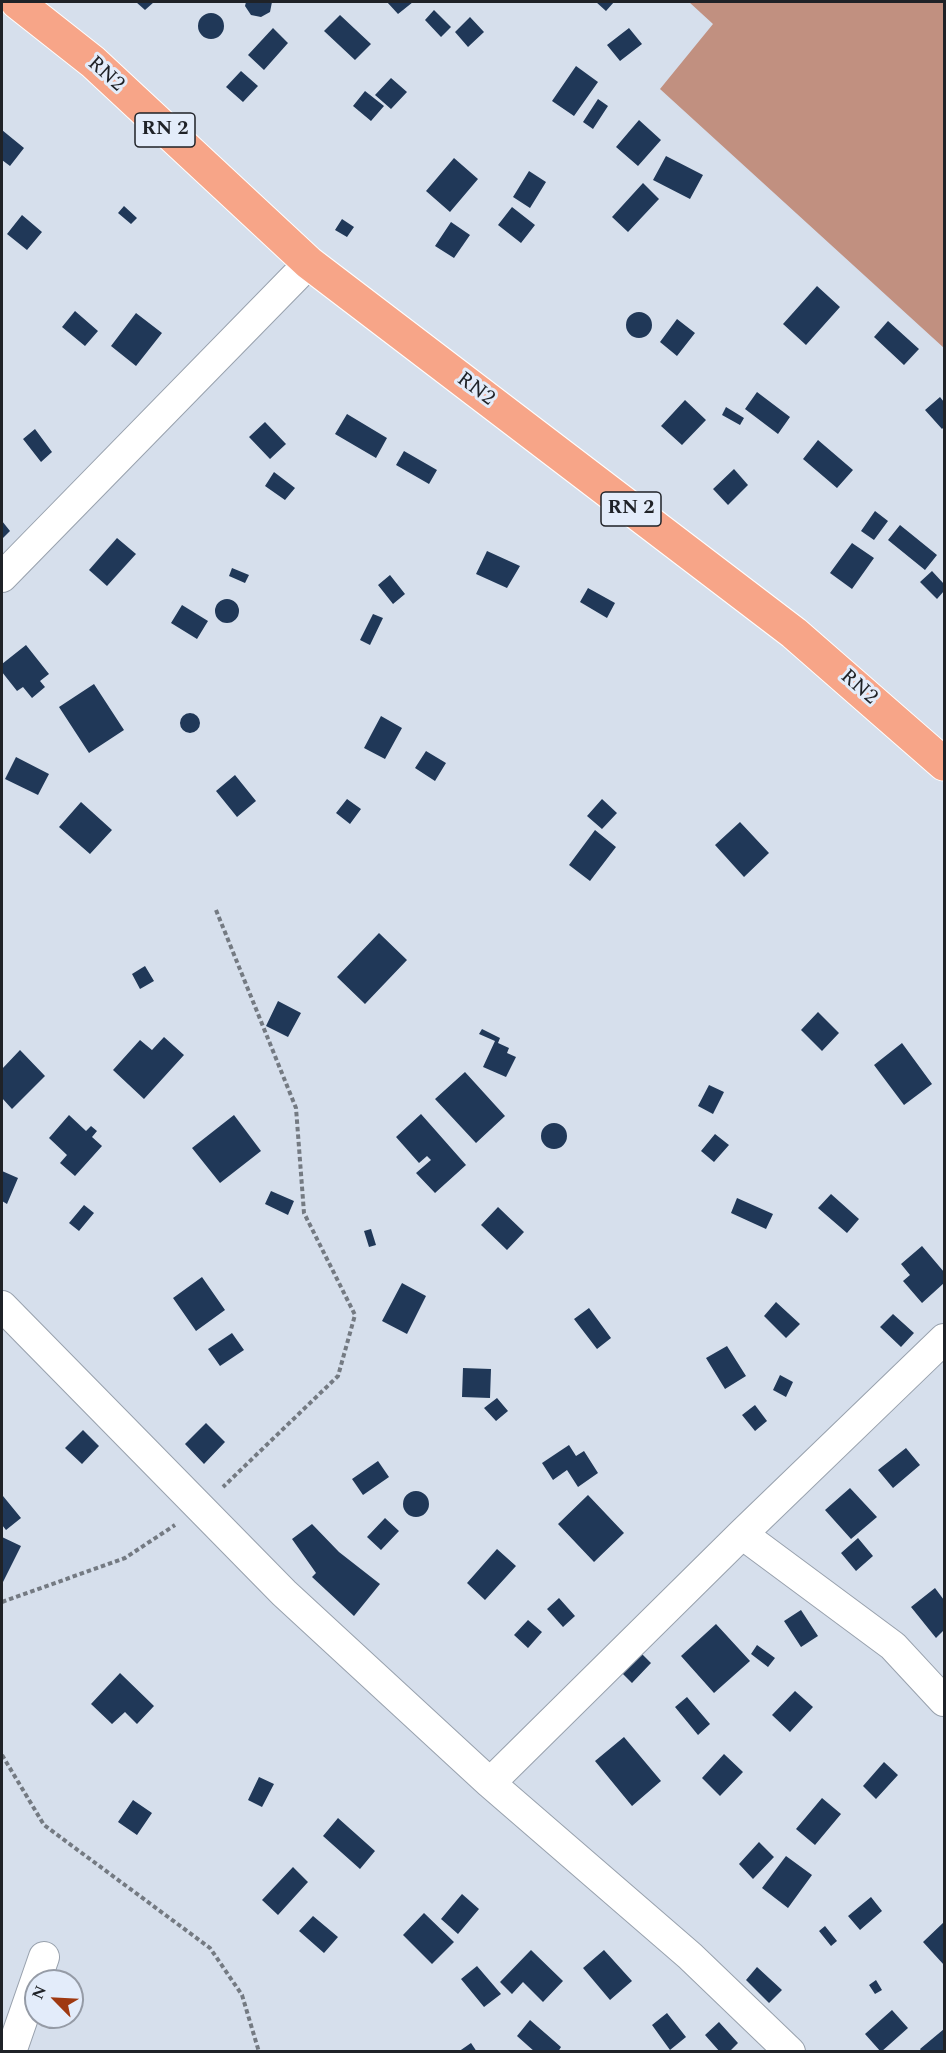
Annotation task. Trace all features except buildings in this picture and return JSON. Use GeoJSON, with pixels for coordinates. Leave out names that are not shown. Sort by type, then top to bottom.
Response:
{"type":"FeatureCollection","features":[{"type":"Feature","properties":{"kind":"main road","name":"RN2"},"geometry":{"type":"LineString","coordinates":[[17,2],[93,62],[309,263],[794,633],[945,764]]}},
{"type":"Feature","properties":{"kind":"street"},"geometry":{"type":"LineString","coordinates":[[2,577],[309,263]]}},
{"type":"Feature","properties":{"kind":"street"},"geometry":{"type":"LineString","coordinates":[[2,1306],[284,1593],[490,1783],[690,1956],[790,2052]]}},
{"type":"Feature","properties":{"kind":"street"},"geometry":{"type":"LineString","coordinates":[[490,1783],[742,1534],[945,1339]]}},
{"type":"Feature","properties":{"kind":"street"},"geometry":{"type":"LineString","coordinates":[[742,1534],[893,1646],[945,1701]]}},
{"type":"Feature","properties":{"kind":"street"},"geometry":{"type":"LineString","coordinates":[[11,2052],[45,1957]]}},
{"type":"Feature","properties":{"kind":"path"},"geometry":{"type":"LineString","coordinates":[[2,1602],[125,1558],[202,1508],[338,1376],[355,1315],[304,1213],[296,1108],[216,910]]}},
{"type":"Feature","properties":{"kind":"path"},"geometry":{"type":"LineString","coordinates":[[2,1755],[44,1825],[210,1948],[242,1995],[259,2052]]}},
{"type":"Feature","properties":{"kind":"shaded area"},"geometry":{"type":"Polygon","coordinates":[[[689,2],[944,2],[944,348],[660,89],[713,24],[689,2]]]}}]}
